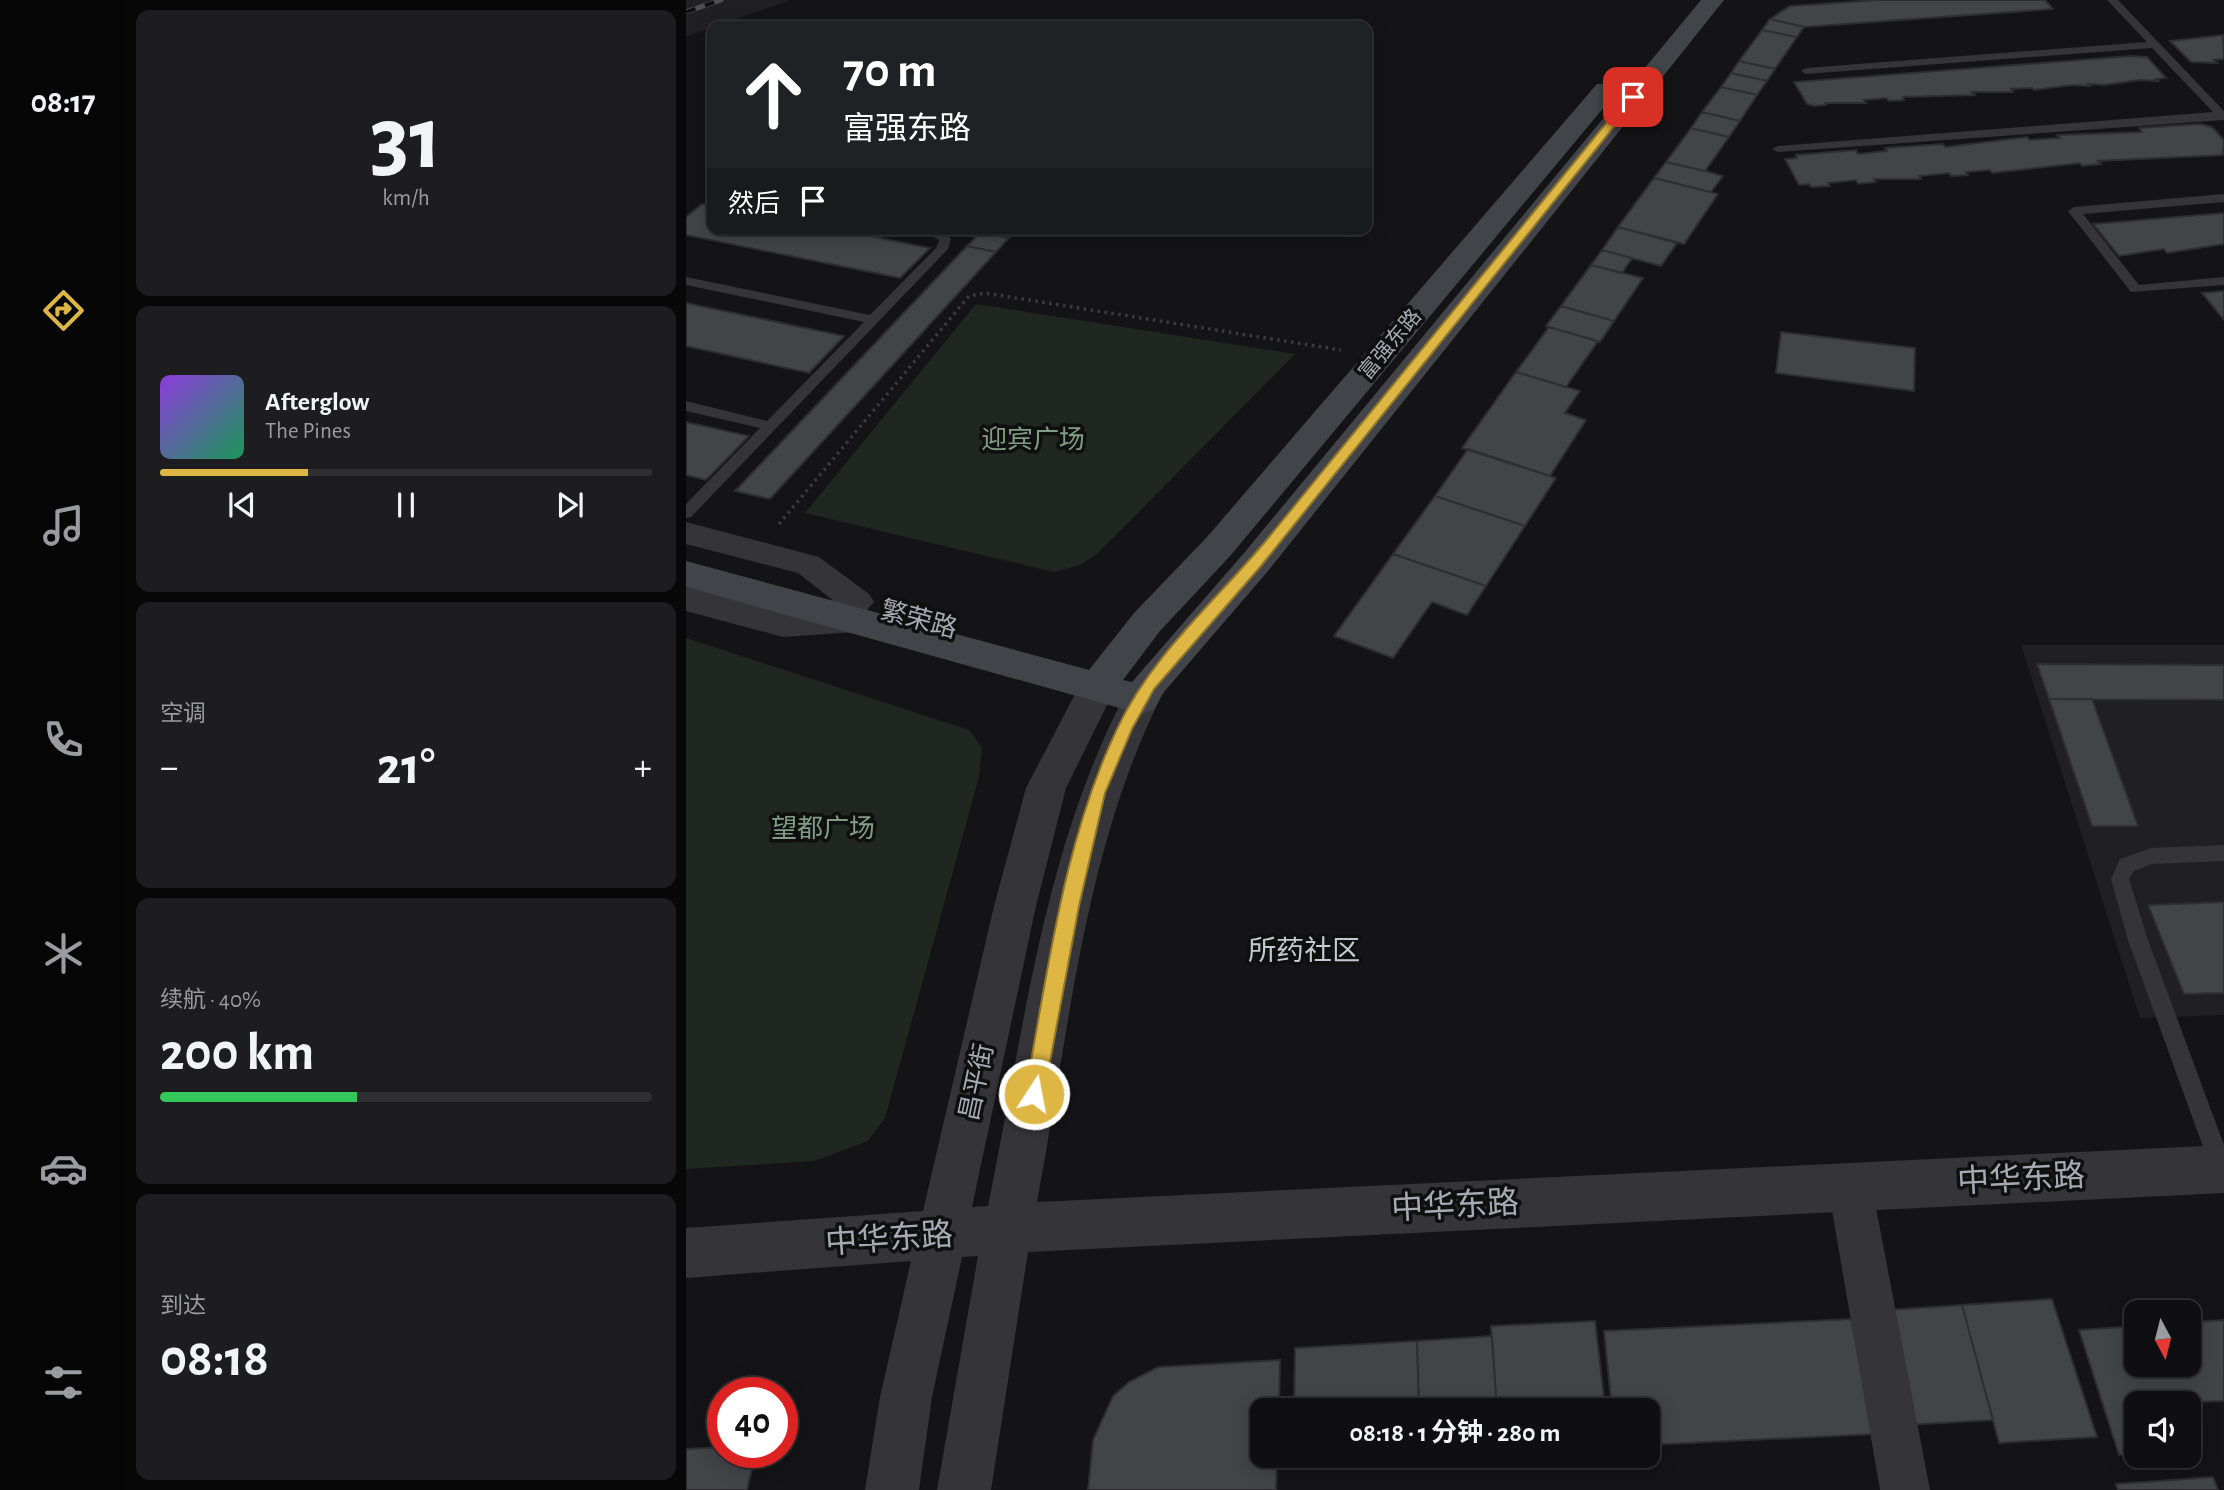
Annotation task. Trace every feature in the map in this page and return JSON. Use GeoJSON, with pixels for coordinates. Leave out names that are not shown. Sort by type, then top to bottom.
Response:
{"type":"FeatureCollection","features":[{"type":"Feature","properties":{"kind":"main road","name":"富强东路"},"geometry":{"type":"LineString","coordinates":[[1102,678],[1219,546],[1683,0]]}},
{"type":"Feature","properties":{"kind":"main road","name":"富强东路"},"geometry":{"type":"LineString","coordinates":[[1146,690],[1256,562],[1713,0]]}},
{"type":"Feature","properties":{"kind":"main road","name":"繁荣路"},"geometry":{"type":"LineString","coordinates":[[686,556],[856,611],[1146,690]]}},
{"type":"Feature","properties":{"kind":"main road","name":"繁荣路"},"geometry":{"type":"LineString","coordinates":[[686,574],[856,611]]}},
{"type":"Feature","properties":{"kind":"street"},"geometry":{"type":"LineString","coordinates":[[686,533],[808,565],[856,611]]}},
{"type":"Feature","properties":{"kind":"street"},"geometry":{"type":"LineString","coordinates":[[686,599],[783,625],[856,611]]}},
{"type":"Feature","properties":{"kind":"street","name":"昌平街"},"geometry":{"type":"LineString","coordinates":[[892,1490],[906,1397],[1014,906],[1046,788],[1102,678]]}},
{"type":"Feature","properties":{"kind":"street"},"geometry":{"type":"LineString","coordinates":[[964,1490],[977,1395],[1070,906],[1097,793],[1146,690]]}},
{"type":"Feature","properties":{"kind":"street","name":"中华东路"},"geometry":{"type":"LineString","coordinates":[[686,1253],[1133,1220],[2223,1169]]}},
{"type":"Feature","properties":{"kind":"street"},"geometry":{"type":"LineString","coordinates":[[1850,1186],[1905,1490]]}},
{"type":"Feature","properties":{"kind":"lane"},"geometry":{"type":"LineString","coordinates":[[2112,0],[2223,116]]}},
{"type":"Feature","properties":{"kind":"lane"},"geometry":{"type":"LineString","coordinates":[[1806,71],[2154,45]]}},
{"type":"Feature","properties":{"kind":"lane"},"geometry":{"type":"LineString","coordinates":[[1778,149],[2223,116]]}},
{"type":"Feature","properties":{"kind":"lane"},"geometry":{"type":"LineString","coordinates":[[2224,198],[2074,211],[2136,289],[2224,281]]}},
{"type":"Feature","properties":{"kind":"lane"},"geometry":{"type":"LineString","coordinates":[[686,513],[942,249],[945,239],[941,235]]}},
{"type":"Feature","properties":{"kind":"lane"},"geometry":{"type":"LineString","coordinates":[[686,281],[873,320]]}},
{"type":"Feature","properties":{"kind":"lane"},"geometry":{"type":"LineString","coordinates":[[686,406],[770,426]]}},
{"type":"Feature","properties":{"kind":"lane"},"geometry":{"type":"LineString","coordinates":[[2223,1169],[2138,940],[2120,879],[2127,865],[2151,856],[2224,853]]}},
{"type":"Feature","properties":{"kind":"path"},"geometry":{"type":"LineString","coordinates":[[757,551],[969,296],[985,293],[1380,356]]}},
{"type":"Feature","properties":{"kind":"shaded area"},"geometry":{"type":"Polygon","coordinates":[[[686,0],[790,0],[731,21],[707,21],[707,30],[686,37],[686,0]]]}},
{"type":"Feature","properties":{"kind":"shaded area"},"geometry":{"type":"Polygon","coordinates":[[[2021,645],[2224,645],[2224,1015],[2140,1018],[2021,645]]]}},
{"type":"Feature","properties":{"kind":"green space","name":"迎宾广场"},"geometry":{"type":"Polygon","coordinates":[[[976,304],[1295,354],[1097,554],[1080,565],[1054,572],[805,513],[976,304]]]}},
{"type":"Feature","properties":{"kind":"green space","name":"望都广场"},"geometry":{"type":"Polygon","coordinates":[[[686,638],[969,730],[982,748],[979,777],[885,1118],[868,1141],[814,1161],[686,1169],[686,638]]]}},
{"type":"Feature","properties":{"kind":"building"},"geometry":{"type":"Polygon","coordinates":[[[1878,0],[2045,0],[2053,9],[1804,27],[1770,19],[1790,6],[1878,0]]]}},
{"type":"Feature","properties":{"kind":"building"},"geometry":{"type":"Polygon","coordinates":[[[1770,19],[1804,27],[1797,37],[1762,30],[1770,19]]]}},
{"type":"Feature","properties":{"kind":"building"},"geometry":{"type":"Polygon","coordinates":[[[1762,30],[1797,37],[1775,69],[1739,61],[1762,30]]]}},
{"type":"Feature","properties":{"kind":"building"},"geometry":{"type":"Polygon","coordinates":[[[2223,35],[2224,59],[2214,60],[2217,63],[2191,62],[2170,41],[2223,35]]]}},
{"type":"Feature","properties":{"kind":"building"},"geometry":{"type":"Polygon","coordinates":[[[2131,56],[2147,57],[2166,78],[2156,79],[2158,81],[2140,80],[2034,90],[2011,89],[2013,92],[1972,92],[1975,95],[1903,97],[1904,100],[1889,101],[1886,98],[1864,100],[1866,103],[1825,103],[1826,105],[1814,106],[1807,104],[1794,82],[2131,56]]]}},
{"type":"Feature","properties":{"kind":"building"},"geometry":{"type":"Polygon","coordinates":[[[1739,61],[1775,69],[1767,81],[1731,73],[1739,61]]]}},
{"type":"Feature","properties":{"kind":"building"},"geometry":{"type":"Polygon","coordinates":[[[1731,73],[1767,81],[1757,95],[1721,87],[1731,73]]]}},
{"type":"Feature","properties":{"kind":"building"},"geometry":{"type":"Polygon","coordinates":[[[1721,87],[1757,95],[1740,121],[1702,112],[1721,87]]]}},
{"type":"Feature","properties":{"kind":"building"},"geometry":{"type":"Polygon","coordinates":[[[1702,112],[1740,121],[1729,137],[1691,128],[1702,112]]]}},
{"type":"Feature","properties":{"kind":"building"},"geometry":{"type":"Polygon","coordinates":[[[2200,124],[2212,127],[2224,140],[2223,155],[2098,161],[2101,164],[2082,166],[2080,163],[1992,173],[1990,170],[1966,172],[1968,175],[1951,176],[1949,173],[1919,176],[1921,179],[1874,179],[1876,182],[1858,184],[1856,180],[1811,187],[1809,184],[1799,185],[1785,159],[1797,158],[1796,155],[1856,150],[1858,154],[1887,151],[1885,148],[1943,144],[1945,147],[2027,137],[2030,140],[2060,138],[2057,135],[2142,132],[2139,128],[2200,124]]]}},
{"type":"Feature","properties":{"kind":"building"},"geometry":{"type":"Polygon","coordinates":[[[1691,128],[1729,137],[1705,171],[1666,162],[1691,128]]]}},
{"type":"Feature","properties":{"kind":"building"},"geometry":{"type":"Polygon","coordinates":[[[1666,162],[1723,176],[1711,192],[1654,178],[1666,162]]]}},
{"type":"Feature","properties":{"kind":"building"},"geometry":{"type":"Polygon","coordinates":[[[1654,178],[1718,194],[1684,244],[1618,227],[1654,178]]]}},
{"type":"Feature","properties":{"kind":"building"},"geometry":{"type":"Polygon","coordinates":[[[702,204],[707,205],[707,235],[865,235],[930,248],[900,278],[686,235],[686,217],[702,204]]]}},
{"type":"Feature","properties":{"kind":"building"},"geometry":{"type":"Polygon","coordinates":[[[2224,213],[2224,244],[2167,253],[2164,249],[2119,256],[2093,224],[2224,213]]]}},
{"type":"Feature","properties":{"kind":"building"},"geometry":{"type":"Polygon","coordinates":[[[1618,227],[1677,243],[1661,266],[1602,250],[1618,227]]]}},
{"type":"Feature","properties":{"kind":"building"},"geometry":{"type":"Polygon","coordinates":[[[978,235],[1009,238],[996,252],[967,246],[978,235]]]}},
{"type":"Feature","properties":{"kind":"building"},"geometry":{"type":"Polygon","coordinates":[[[967,246],[996,252],[770,499],[735,491],[967,246]]]}},
{"type":"Feature","properties":{"kind":"building"},"geometry":{"type":"Polygon","coordinates":[[[1602,250],[1632,258],[1622,273],[1591,265],[1602,250]]]}},
{"type":"Feature","properties":{"kind":"building"},"geometry":{"type":"Polygon","coordinates":[[[1591,265],[1643,278],[1614,321],[1561,306],[1591,265]]]}},
{"type":"Feature","properties":{"kind":"building"},"geometry":{"type":"Polygon","coordinates":[[[2224,291],[2224,320],[2202,293],[2224,291]]]}},
{"type":"Feature","properties":{"kind":"building"},"geometry":{"type":"Polygon","coordinates":[[[686,303],[844,336],[809,373],[686,346],[686,303]]]}},
{"type":"Feature","properties":{"kind":"building"},"geometry":{"type":"Polygon","coordinates":[[[1561,306],[1614,321],[1600,342],[1546,326],[1561,306]]]}},
{"type":"Feature","properties":{"kind":"building"},"geometry":{"type":"Polygon","coordinates":[[[1549,327],[1598,341],[1566,387],[1516,372],[1549,327]]]}},
{"type":"Feature","properties":{"kind":"building"},"geometry":{"type":"Polygon","coordinates":[[[1781,332],[1915,348],[1914,391],[1776,373],[1781,332]]]}},
{"type":"Feature","properties":{"kind":"building"},"geometry":{"type":"Polygon","coordinates":[[[1516,372],[1580,391],[1565,413],[1586,420],[1550,476],[1462,448],[1516,372]]]}},
{"type":"Feature","properties":{"kind":"building"},"geometry":{"type":"Polygon","coordinates":[[[686,422],[749,436],[706,480],[686,475],[686,422]]]}},
{"type":"Feature","properties":{"kind":"building"},"geometry":{"type":"Polygon","coordinates":[[[1468,449],[1556,478],[1525,526],[1435,496],[1468,449]]]}},
{"type":"Feature","properties":{"kind":"building"},"geometry":{"type":"Polygon","coordinates":[[[1435,496],[1525,526],[1486,586],[1393,554],[1435,496]]]}},
{"type":"Feature","properties":{"kind":"building"},"geometry":{"type":"Polygon","coordinates":[[[1393,554],[1486,586],[1467,615],[1432,602],[1393,658],[1334,636],[1393,554]]]}},
{"type":"Feature","properties":{"kind":"building"},"geometry":{"type":"Polygon","coordinates":[[[2037,664],[2224,665],[2224,700],[2049,699],[2037,664]]]}},
{"type":"Feature","properties":{"kind":"building"},"geometry":{"type":"Polygon","coordinates":[[[2049,699],[2092,699],[2138,826],[2092,826],[2049,699]]]}},
{"type":"Feature","properties":{"kind":"building"},"geometry":{"type":"Polygon","coordinates":[[[2224,902],[2224,993],[2184,994],[2148,905],[2224,902]]]}},
{"type":"Feature","properties":{"kind":"building"},"geometry":{"type":"Polygon","coordinates":[[[2052,1299],[2097,1437],[1999,1443],[1962,1305],[2052,1299]]]}},
{"type":"Feature","properties":{"kind":"building"},"geometry":{"type":"Polygon","coordinates":[[[1962,1305],[1993,1420],[1906,1425],[1887,1310],[1962,1305]]]}},
{"type":"Feature","properties":{"kind":"building"},"geometry":{"type":"Polygon","coordinates":[[[1851,1319],[1875,1434],[1660,1444],[1660,1398],[1611,1398],[1604,1331],[1851,1319]]]}},
{"type":"Feature","properties":{"kind":"building"},"geometry":{"type":"Polygon","coordinates":[[[2224,1320],[2224,1401],[2201,1402],[2201,1391],[2124,1391],[2124,1455],[2119,1455],[2079,1330],[2124,1327],[2124,1377],[2202,1377],[2202,1321],[2224,1320]]]}},
{"type":"Feature","properties":{"kind":"building"},"geometry":{"type":"Polygon","coordinates":[[[1595,1321],[1604,1398],[1496,1398],[1491,1326],[1595,1321]]]}},
{"type":"Feature","properties":{"kind":"building"},"geometry":{"type":"Polygon","coordinates":[[[1492,1336],[1496,1398],[1419,1398],[1417,1341],[1492,1336]]]}},
{"type":"Feature","properties":{"kind":"building"},"geometry":{"type":"Polygon","coordinates":[[[1417,1341],[1419,1398],[1294,1398],[1295,1348],[1417,1341]]]}},
{"type":"Feature","properties":{"kind":"building"},"geometry":{"type":"Polygon","coordinates":[[[1280,1360],[1279,1398],[1250,1398],[1250,1468],[1277,1468],[1276,1490],[1088,1490],[1093,1440],[1113,1396],[1129,1382],[1158,1367],[1280,1360]]]}},
{"type":"Feature","properties":{"kind":"building"},"geometry":{"type":"Polygon","coordinates":[[[707,1448],[707,1468],[752,1468],[747,1490],[686,1490],[686,1449],[707,1448]]]}},
{"type":"Feature","properties":{"kind":"building"},"geometry":{"type":"Polygon","coordinates":[[[2213,1477],[2218,1490],[2118,1490],[2116,1484],[2213,1477]]]}},
{"type":"Feature","properties":{"kind":"railway"},"geometry":{"type":"LineString","coordinates":[[686,12],[721,0]]}},
{"type":"Feature","properties":{"kind":"district","name":"所药社区"},"geometry":{"type":"Point","coordinates":[1304,950]}},
{"type":"Feature","properties":{"kind":"route"},"geometry":{"type":"LineString","coordinates":[[1034,1094],[1070,906],[1097,793],[1125,728],[1149,685],[1187,638],[1256,562],[1633,97]]}}]}
